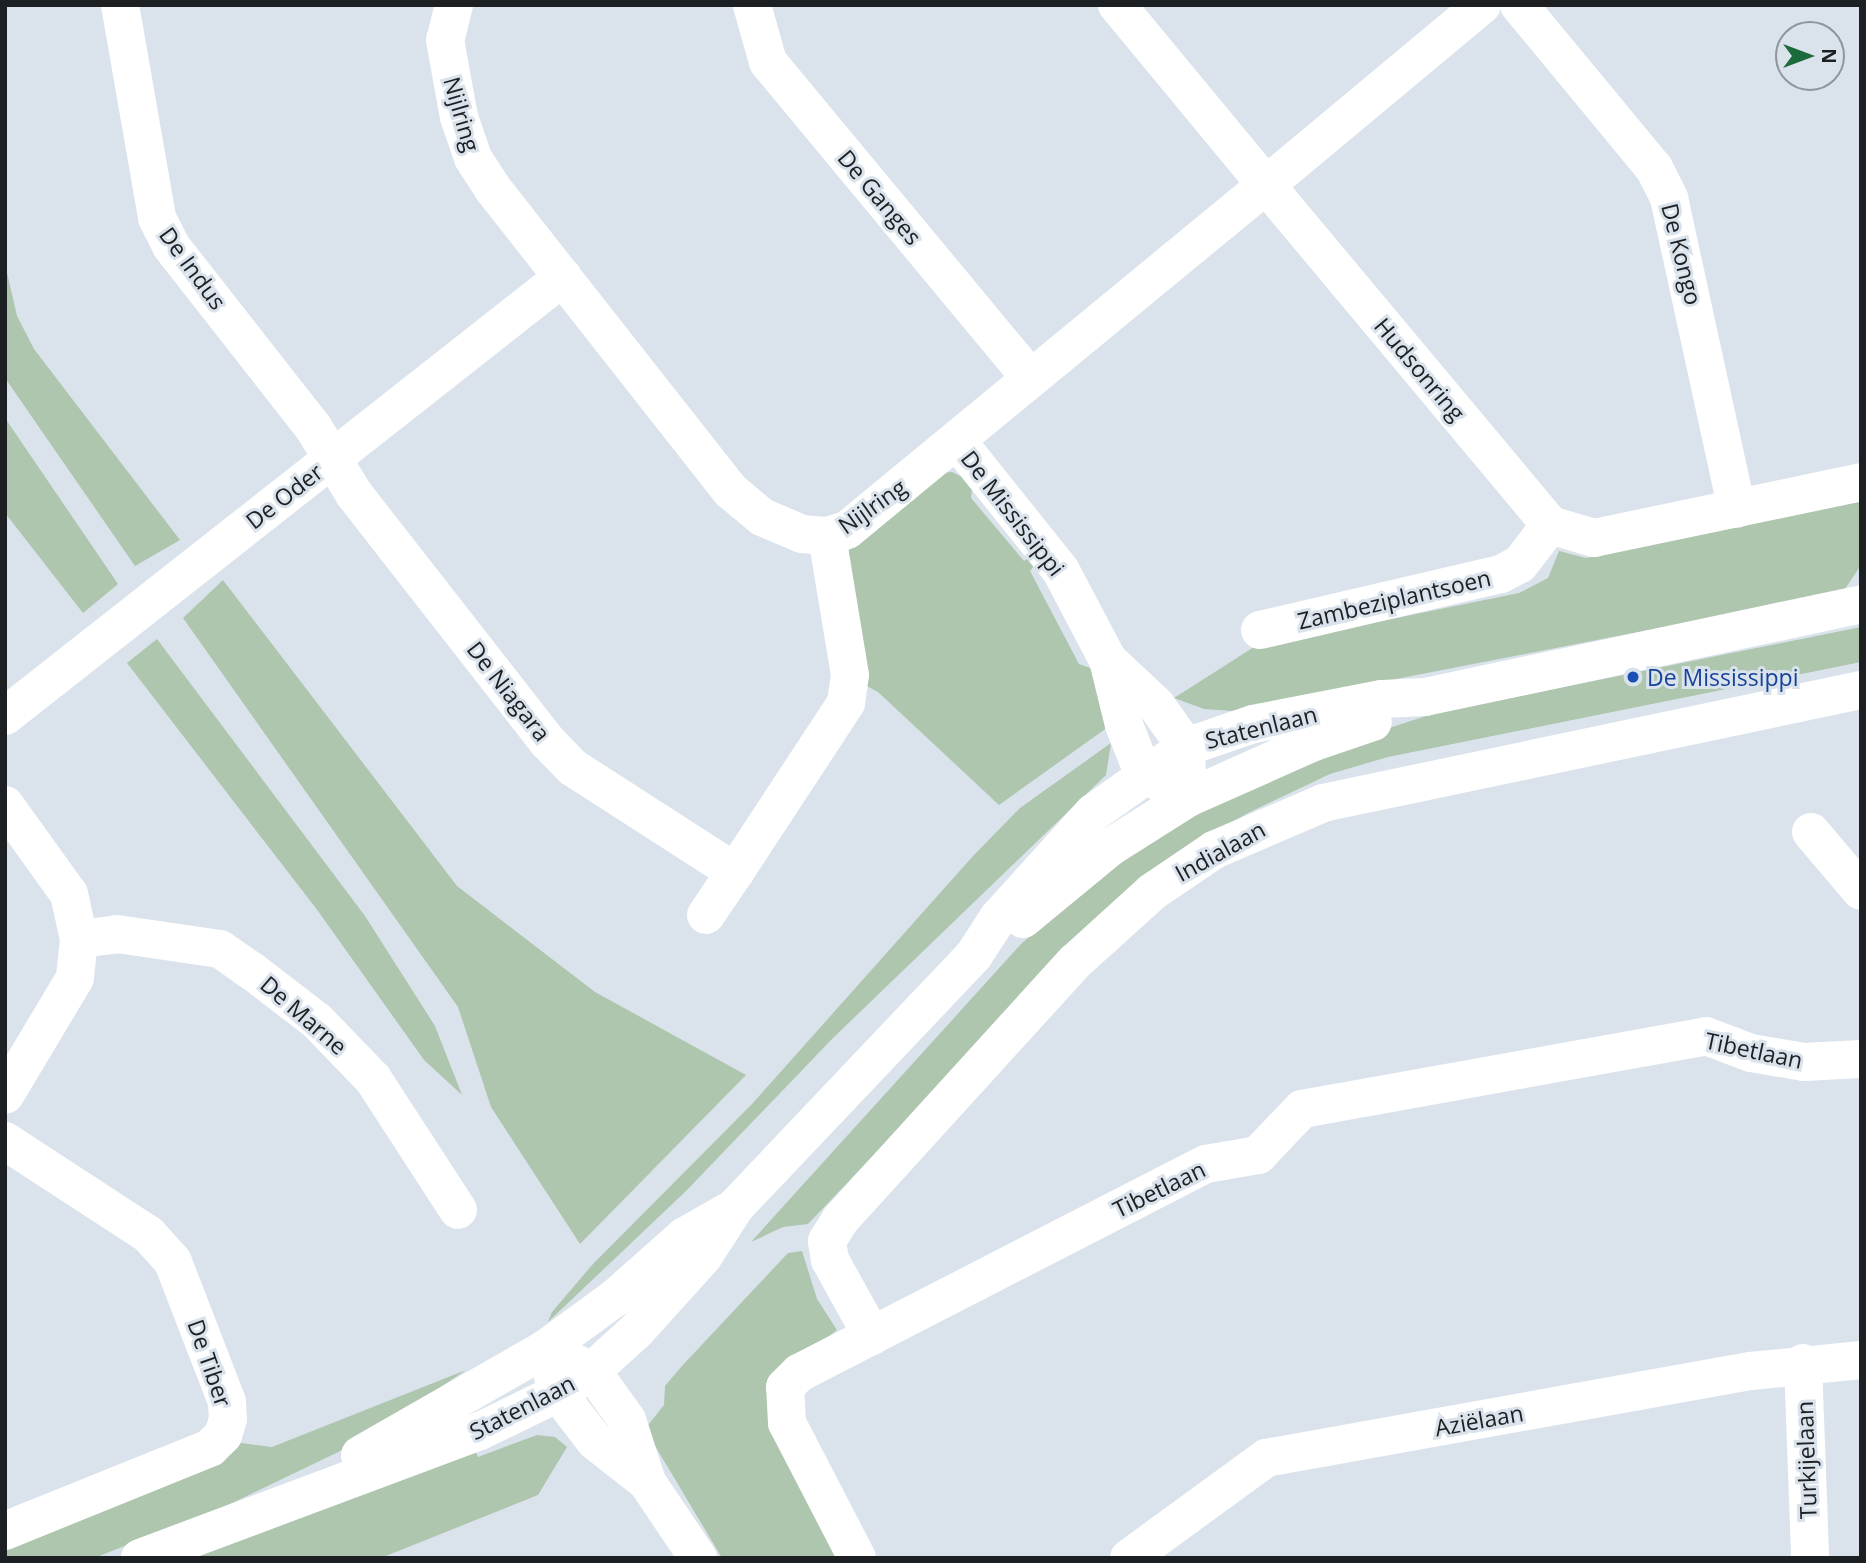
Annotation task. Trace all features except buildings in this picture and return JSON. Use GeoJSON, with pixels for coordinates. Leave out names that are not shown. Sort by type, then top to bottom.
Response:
{"type":"FeatureCollection","features":[{"type":"Feature","properties":{"kind":"street","name":"De Indus"},"geometry":{"type":"LineString","coordinates":[[120,5],[157,218],[171,246],[268,367],[333,458]]}},
{"type":"Feature","properties":{"kind":"street","name":"Nijlring"},"geometry":{"type":"LineString","coordinates":[[454,5],[446,40],[448,61],[473,158],[732,491],[762,517],[802,534],[827,536],[846,530],[1266,186]]}},
{"type":"Feature","properties":{"kind":"street","name":"De Ganges"},"geometry":{"type":"LineString","coordinates":[[752,5],[768,62],[1030,378]]}},
{"type":"Feature","properties":{"kind":"street"},"geometry":{"type":"LineString","coordinates":[[1117,5],[1266,186],[1482,5]]}},
{"type":"Feature","properties":{"kind":"street","name":"De Kongo"},"geometry":{"type":"LineString","coordinates":[[1519,5],[1632,139],[1670,198],[1737,509]]}},
{"type":"Feature","properties":{"kind":"street","name":"Hudsonring"},"geometry":{"type":"LineString","coordinates":[[1266,186],[1550,525]]}},
{"type":"Feature","properties":{"kind":"street","name":"De Oder"},"geometry":{"type":"LineString","coordinates":[[5,716],[563,277]]}},
{"type":"Feature","properties":{"kind":"street","name":"De Mississippi"},"geometry":{"type":"LineString","coordinates":[[957,441],[1054,561],[1108,660],[1124,725],[1143,773]]}},
{"type":"Feature","properties":{"kind":"street","name":"De Niagara"},"geometry":{"type":"LineString","coordinates":[[333,458],[362,505],[572,767],[735,872]]}},
{"type":"Feature","properties":{"kind":"street"},"geometry":{"type":"LineString","coordinates":[[1550,525],[1594,538],[1861,482]]}},
{"type":"Feature","properties":{"kind":"street","name":"Zambeziplantsoen"},"geometry":{"type":"LineString","coordinates":[[1260,630],[1501,574],[1520,564],[1550,525]]}},
{"type":"Feature","properties":{"kind":"street"},"geometry":{"type":"LineString","coordinates":[[706,915],[846,703],[850,675],[827,536]]}},
{"type":"Feature","properties":{"kind":"street","name":"Statenlaan"},"geometry":{"type":"LineString","coordinates":[[974,956],[998,918],[1093,813],[1143,773],[1186,747],[1253,724],[1382,699],[1425,697],[1861,604]]}},
{"type":"Feature","properties":{"kind":"street","name":"De Mississippi"},"geometry":{"type":"LineString","coordinates":[[1108,660],[1156,705],[1186,747]]}},
{"type":"Feature","properties":{"kind":"street","name":"Indialaan"},"geometry":{"type":"LineString","coordinates":[[872,1336],[830,1260],[827,1241],[840,1220],[1076,961],[1152,892],[1214,850],[1323,803],[1861,690]]}},
{"type":"Feature","properties":{"kind":"street","name":"Statenlaan"},"geometry":{"type":"LineString","coordinates":[[140,1558],[244,1516],[286,1507],[480,1431],[558,1393],[592,1371],[703,1256],[736,1206],[974,956],[1109,848],[1188,798],[1425,697]]}},
{"type":"Feature","properties":{"kind":"street"},"geometry":{"type":"LineString","coordinates":[[1186,747],[1188,798]]}},
{"type":"Feature","properties":{"kind":"street"},"geometry":{"type":"LineString","coordinates":[[1143,773],[1188,798]]}},
{"type":"Feature","properties":{"kind":"street"},"geometry":{"type":"LineString","coordinates":[[5,806],[69,894],[79,939],[70,988],[5,1096]]}},
{"type":"Feature","properties":{"kind":"street"},"geometry":{"type":"LineString","coordinates":[[1811,832],[1861,891]]}},
{"type":"Feature","properties":{"kind":"street","name":"De Marne"},"geometry":{"type":"LineString","coordinates":[[79,939],[117,934],[220,949],[252,971],[317,1021],[373,1079],[458,1210]]}},
{"type":"Feature","properties":{"kind":"street","name":"Tibetlaan"},"geometry":{"type":"LineString","coordinates":[[857,1558],[787,1423],[783,1402],[785,1387],[799,1373],[1206,1164],[1258,1155],[1302,1110],[1706,1036],[1751,1053],[1804,1062],[1861,1059]]}},
{"type":"Feature","properties":{"kind":"street","name":"De Tiber"},"geometry":{"type":"LineString","coordinates":[[5,1141],[149,1235],[173,1262],[227,1402],[228,1419],[223,1435],[211,1448],[5,1531]]}},
{"type":"Feature","properties":{"kind":"street","name":"Statenlaan"},"geometry":{"type":"LineString","coordinates":[[244,1516],[277,1492],[369,1451],[545,1349],[616,1297],[685,1236],[736,1206]]}},
{"type":"Feature","properties":{"kind":"street"},"geometry":{"type":"LineString","coordinates":[[545,1349],[592,1371],[627,1420],[647,1482],[698,1558]]}},
{"type":"Feature","properties":{"kind":"street"},"geometry":{"type":"LineString","coordinates":[[545,1349],[558,1393],[594,1441],[647,1482]]}},
{"type":"Feature","properties":{"kind":"street","name":"Aziëlaan"},"geometry":{"type":"LineString","coordinates":[[1129,1558],[1266,1458],[1802,1363],[1861,1360]]}},
{"type":"Feature","properties":{"kind":"street","name":"Turkijelaan"},"geometry":{"type":"LineString","coordinates":[[1802,1363],[1810,1558]]}},
{"type":"Feature","properties":{"kind":"green space"},"geometry":{"type":"Polygon","coordinates":[[[5,264],[17,316],[34,349],[180,540],[135,566],[5,378],[5,264]]]}},
{"type":"Feature","properties":{"kind":"green space"},"geometry":{"type":"Polygon","coordinates":[[[5,418],[118,584],[83,613],[5,513],[5,418]]]}},
{"type":"Feature","properties":{"kind":"green space"},"geometry":{"type":"Polygon","coordinates":[[[952,472],[973,482],[971,498],[1024,561],[1028,558],[1034,566],[1030,571],[1079,664],[1093,669],[1108,727],[999,805],[878,692],[861,683],[848,551],[941,473],[952,472]]]}},
{"type":"Feature","properties":{"kind":"green space"},"geometry":{"type":"Polygon","coordinates":[[[1861,501],[1861,565],[1843,592],[1232,711],[1204,709],[1174,698],[1254,647],[1519,593],[1548,578],[1559,551],[1586,558],[1861,501]]]}},
{"type":"Feature","properties":{"kind":"green space"},"geometry":{"type":"Polygon","coordinates":[[[223,580],[457,886],[595,992],[746,1075],[580,1244],[491,1107],[458,1007],[183,618],[223,580]]]}},
{"type":"Feature","properties":{"kind":"green space"},"geometry":{"type":"Polygon","coordinates":[[[1861,627],[1861,662],[1388,757],[1330,774],[1248,813],[1173,856],[1075,943],[808,1224],[783,1227],[751,1242],[1021,944],[1110,866],[1209,801],[1307,755],[1435,713],[1861,627]]]}},
{"type":"Feature","properties":{"kind":"green space"},"geometry":{"type":"Polygon","coordinates":[[[157,639],[365,916],[435,1026],[462,1095],[424,1060],[318,911],[127,663],[157,639]]]}},
{"type":"Feature","properties":{"kind":"green space"},"geometry":{"type":"Polygon","coordinates":[[[1111,743],[1106,775],[832,1039],[686,1191],[548,1322],[552,1312],[593,1264],[752,1104],[973,856],[1020,808],[1111,743]]]}},
{"type":"Feature","properties":{"kind":"green space"},"geometry":{"type":"Polygon","coordinates":[[[802,1251],[817,1299],[837,1330],[781,1372],[841,1558],[722,1558],[645,1429],[664,1405],[665,1386],[681,1367],[788,1253],[802,1251]]]}},
{"type":"Feature","properties":{"kind":"green space"},"geometry":{"type":"Polygon","coordinates":[[[466,1370],[359,1442],[224,1507],[94,1558],[5,1558],[5,1551],[231,1454],[241,1443],[272,1447],[466,1370]]]}},
{"type":"Feature","properties":{"kind":"green space"},"geometry":{"type":"Polygon","coordinates":[[[537,1435],[555,1437],[567,1447],[538,1495],[381,1558],[192,1558],[474,1448],[478,1457],[537,1435]]]}},
{"type":"Feature","properties":{"kind":"place","name":"De Mississippi"},"geometry":{"type":"Point","coordinates":[1633,677]}}]}
